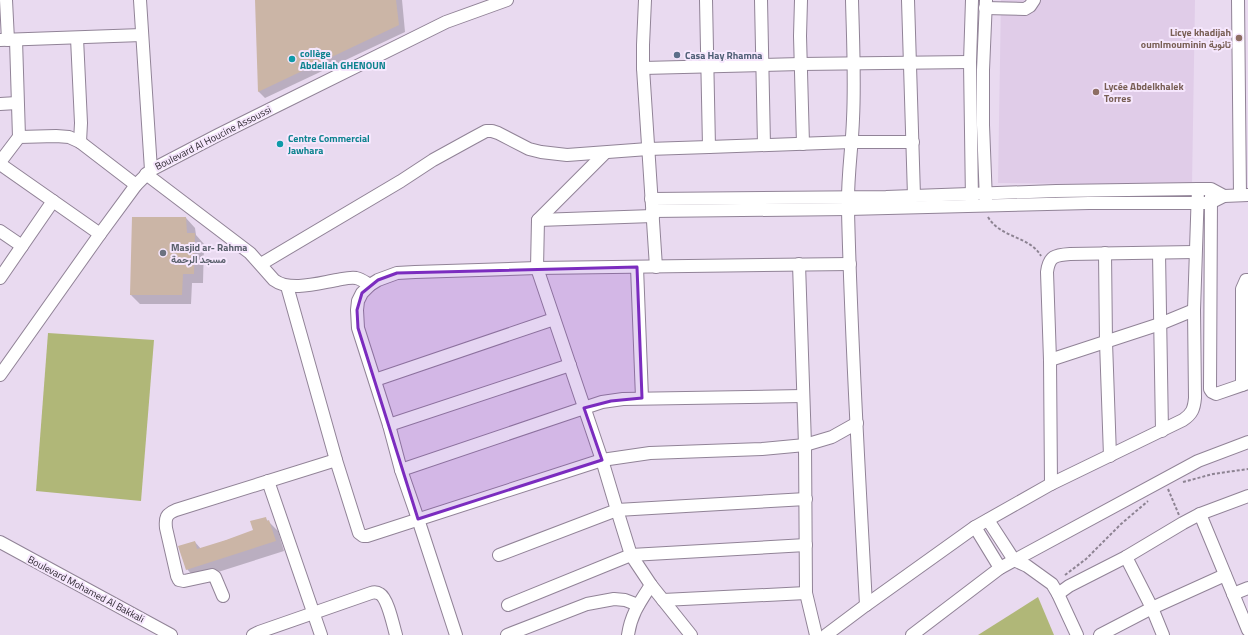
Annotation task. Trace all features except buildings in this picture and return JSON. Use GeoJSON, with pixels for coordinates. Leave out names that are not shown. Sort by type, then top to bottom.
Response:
{"type":"FeatureCollection","features":[{"type":"Feature","properties":{"kind":"street"},"geometry":{"type":"LineString","coordinates":[[6,0],[8,40],[17,103],[19,137],[0,163],[100,234]]}},
{"type":"Feature","properties":{"kind":"street"},"geometry":{"type":"LineString","coordinates":[[140,0],[148,172],[246,249],[278,283],[287,286],[301,286],[352,278],[362,280],[370,285]]}},
{"type":"Feature","properties":{"kind":"street","name":"Boulevard Al Houcine Assoussi"},"geometry":{"type":"LineString","coordinates":[[0,375],[100,234],[136,185],[148,172],[226,131],[446,22],[507,0]]}},
{"type":"Feature","properties":{"kind":"street"},"geometry":{"type":"LineString","coordinates":[[645,0],[642,45],[656,267]]}},
{"type":"Feature","properties":{"kind":"street"},"geometry":{"type":"LineString","coordinates":[[706,0],[709,147]]}},
{"type":"Feature","properties":{"kind":"street"},"geometry":{"type":"LineString","coordinates":[[761,0],[764,145]]}},
{"type":"Feature","properties":{"kind":"street"},"geometry":{"type":"LineString","coordinates":[[801,0],[803,144]]}},
{"type":"Feature","properties":{"kind":"street"},"geometry":{"type":"LineString","coordinates":[[852,0],[854,113],[849,165],[848,203],[856,423],[866,605]]}},
{"type":"Feature","properties":{"kind":"street"},"geometry":{"type":"LineString","coordinates":[[908,0],[914,196]]}},
{"type":"Feature","properties":{"kind":"street"},"geometry":{"type":"LineString","coordinates":[[972,0],[970,62],[972,206]]}},
{"type":"Feature","properties":{"kind":"street"},"geometry":{"type":"LineString","coordinates":[[986,206],[983,125],[983,45],[985,4],[1025,9],[1030,6],[1034,0]]}},
{"type":"Feature","properties":{"kind":"street"},"geometry":{"type":"LineString","coordinates":[[538,220],[652,209],[848,203],[986,206],[1089,203],[1210,203],[1224,196],[1244,195],[1243,26],[1238,0]]}},
{"type":"Feature","properties":{"kind":"street"},"geometry":{"type":"LineString","coordinates":[[8,40],[142,35]]}},
{"type":"Feature","properties":{"kind":"street"},"geometry":{"type":"LineString","coordinates":[[77,38],[82,123],[80,142]]}},
{"type":"Feature","properties":{"kind":"street"},"geometry":{"type":"LineString","coordinates":[[643,68],[970,62]]}},
{"type":"Feature","properties":{"kind":"street"},"geometry":{"type":"LineString","coordinates":[[0,104],[17,103]]}},
{"type":"Feature","properties":{"kind":"street"},"geometry":{"type":"LineString","coordinates":[[261,264],[328,223],[395,185],[439,157],[486,132],[495,132],[523,146],[541,152],[567,155],[648,149],[851,142],[913,142]]}},
{"type":"Feature","properties":{"kind":"street"},"geometry":{"type":"LineString","coordinates":[[19,137],[69,137],[80,142],[136,185]]}},
{"type":"Feature","properties":{"kind":"street"},"geometry":{"type":"LineString","coordinates":[[605,153],[538,220],[537,268],[602,460],[631,555],[651,585],[691,635]]}},
{"type":"Feature","properties":{"kind":"street"},"geometry":{"type":"LineString","coordinates":[[826,635],[975,527],[1052,484],[1162,431],[1190,415],[1194,408],[1195,398],[1194,310],[1198,189]]}},
{"type":"Feature","properties":{"kind":"street"},"geometry":{"type":"LineString","coordinates":[[848,203],[914,196],[1056,191],[1211,189],[1224,196]]}},
{"type":"Feature","properties":{"kind":"street"},"geometry":{"type":"LineString","coordinates":[[1211,189],[1210,389],[1216,394],[1245,384],[1242,289],[1246,280],[1248,280]]}},
{"type":"Feature","properties":{"kind":"street"},"geometry":{"type":"LineString","coordinates":[[0,278],[53,201]]}},
{"type":"Feature","properties":{"kind":"street"},"geometry":{"type":"LineString","coordinates":[[0,231],[22,246]]}},
{"type":"Feature","properties":{"kind":"street"},"geometry":{"type":"LineString","coordinates":[[1160,252],[1162,431]]}},
{"type":"Feature","properties":{"kind":"street"},"geometry":{"type":"LineString","coordinates":[[1052,484],[1047,272],[1050,261],[1057,255],[1070,254],[1195,252]]}},
{"type":"Feature","properties":{"kind":"street"},"geometry":{"type":"LineString","coordinates":[[1105,253],[1110,456]]}},
{"type":"Feature","properties":{"kind":"street"},"geometry":{"type":"LineString","coordinates":[[800,264],[806,499],[806,593],[816,635]]}},
{"type":"Feature","properties":{"kind":"street"},"geometry":{"type":"LineString","coordinates":[[456,635],[401,470],[389,425],[358,328],[358,301],[362,293],[370,285],[378,280],[397,273],[537,268],[850,264]]}},
{"type":"Feature","properties":{"kind":"street"},"geometry":{"type":"LineString","coordinates":[[638,267],[642,398]]}},
{"type":"Feature","properties":{"kind":"street"},"geometry":{"type":"LineString","coordinates":[[287,286],[336,460],[359,533],[363,536],[367,536],[602,460],[650,453],[762,449],[805,445],[832,437],[856,423]]}},
{"type":"Feature","properties":{"kind":"street"},"geometry":{"type":"LineString","coordinates":[[1050,360],[1160,324],[1194,310]]}},
{"type":"Feature","properties":{"kind":"street"},"geometry":{"type":"LineString","coordinates":[[375,380],[554,319]]}},
{"type":"Feature","properties":{"kind":"street"},"geometry":{"type":"LineString","coordinates":[[389,425],[570,365]]}},
{"type":"Feature","properties":{"kind":"street"},"geometry":{"type":"LineString","coordinates":[[401,470],[584,408],[611,401],[642,398],[803,396]]}},
{"type":"Feature","properties":{"kind":"street"},"geometry":{"type":"LineString","coordinates":[[912,635],[1000,568],[1198,461],[1248,442]]}},
{"type":"Feature","properties":{"kind":"street"},"geometry":{"type":"LineString","coordinates":[[223,596],[215,577],[212,575],[184,581],[179,580],[165,522],[166,517],[170,512],[336,460]]}},
{"type":"Feature","properties":{"kind":"street"},"geometry":{"type":"LineString","coordinates":[[268,481],[321,635]]}},
{"type":"Feature","properties":{"kind":"street"},"geometry":{"type":"LineString","coordinates":[[1055,589],[1069,586],[1200,514],[1248,496]]}},
{"type":"Feature","properties":{"kind":"street"},"geometry":{"type":"LineString","coordinates":[[499,555],[617,510],[806,499]]}},
{"type":"Feature","properties":{"kind":"street"},"geometry":{"type":"LineString","coordinates":[[1200,514],[1248,630]]}},
{"type":"Feature","properties":{"kind":"street"},"geometry":{"type":"LineString","coordinates":[[988,520],[1014,560],[1027,566],[1055,589],[1077,635]]}},
{"type":"Feature","properties":{"kind":"street"},"geometry":{"type":"LineString","coordinates":[[975,527],[1000,568]]}},
{"type":"Feature","properties":{"kind":"street","name":"Boulevard Mohamed Al Bakkali"},"geometry":{"type":"LineString","coordinates":[[0,542],[171,635]]}},
{"type":"Feature","properties":{"kind":"street"},"geometry":{"type":"LineString","coordinates":[[508,605],[631,555],[806,545]]}},
{"type":"Feature","properties":{"kind":"street"},"geometry":{"type":"LineString","coordinates":[[1126,556],[1152,608],[1163,635]]}},
{"type":"Feature","properties":{"kind":"street"},"geometry":{"type":"LineString","coordinates":[[1100,635],[1152,608],[1225,575]]}},
{"type":"Feature","properties":{"kind":"street"},"geometry":{"type":"LineString","coordinates":[[628,635],[630,624],[638,605],[651,585]]}},
{"type":"Feature","properties":{"kind":"street"},"geometry":{"type":"LineString","coordinates":[[1232,594],[1248,588]]}},
{"type":"Feature","properties":{"kind":"street"},"geometry":{"type":"LineString","coordinates":[[253,635],[376,592],[381,594],[385,599],[396,635]]}},
{"type":"Feature","properties":{"kind":"street"},"geometry":{"type":"LineString","coordinates":[[663,600],[806,593]]}},
{"type":"Feature","properties":{"kind":"street"},"geometry":{"type":"LineString","coordinates":[[507,635],[587,604],[614,599],[625,600],[638,605]]}},
{"type":"Feature","properties":{"kind":"path"},"geometry":{"type":"LineString","coordinates":[[986,206],[988,216],[995,226],[1000,230],[1031,245],[1038,251],[1047,272]]}},
{"type":"Feature","properties":{"kind":"path"},"geometry":{"type":"LineString","coordinates":[[1178,484],[1213,474],[1248,468]]}},
{"type":"Feature","properties":{"kind":"path"},"geometry":{"type":"LineString","coordinates":[[1173,486],[1167,488],[1183,523]]}},
{"type":"Feature","properties":{"kind":"path"},"geometry":{"type":"LineString","coordinates":[[1055,589],[1121,524],[1151,499]]}},
{"type":"Feature","properties":{"kind":"highlighted area"},"geometry":{"type":"Polygon","coordinates":[[[637,267],[642,398],[611,401],[584,408],[602,460],[418,519],[358,328],[357,310],[362,293],[378,280],[397,273],[637,267]]]}},
{"type":"Feature","properties":{"kind":"shaded area","name":"Lycée Abdelkhalek Torres"},"geometry":{"type":"Polygon","coordinates":[[[1001,0],[1195,0],[1192,185],[998,183],[1001,0]]]}},
{"type":"Feature","properties":{"kind":"green space"},"geometry":{"type":"Polygon","coordinates":[[[48,333],[154,340],[141,501],[36,491],[48,333]]]}},
{"type":"Feature","properties":{"kind":"green space"},"geometry":{"type":"Polygon","coordinates":[[[1038,597],[1054,635],[978,635],[1038,597]]]}},
{"type":"Feature","properties":{"kind":"place","name":"Licye khadijah oumlmouminin تانوية"},"geometry":{"type":"Point","coordinates":[1239,38]}},
{"type":"Feature","properties":{"kind":"place","name":"Casa Hay Rhamna"},"geometry":{"type":"Point","coordinates":[677,55]}},
{"type":"Feature","properties":{"kind":"place","name":"collège Abdellah GHENOUN"},"geometry":{"type":"Point","coordinates":[292,59]}},
{"type":"Feature","properties":{"kind":"place","name":"Lycée Abdelkhalek Torres"},"geometry":{"type":"Point","coordinates":[1096,92]}},
{"type":"Feature","properties":{"kind":"place","name":"Centre Commercial Jawhara"},"geometry":{"type":"Point","coordinates":[280,144]}},
{"type":"Feature","properties":{"kind":"place","name":"Masjid ar- Rahma مسجد الرحمة"},"geometry":{"type":"Point","coordinates":[163,253]}}]}
